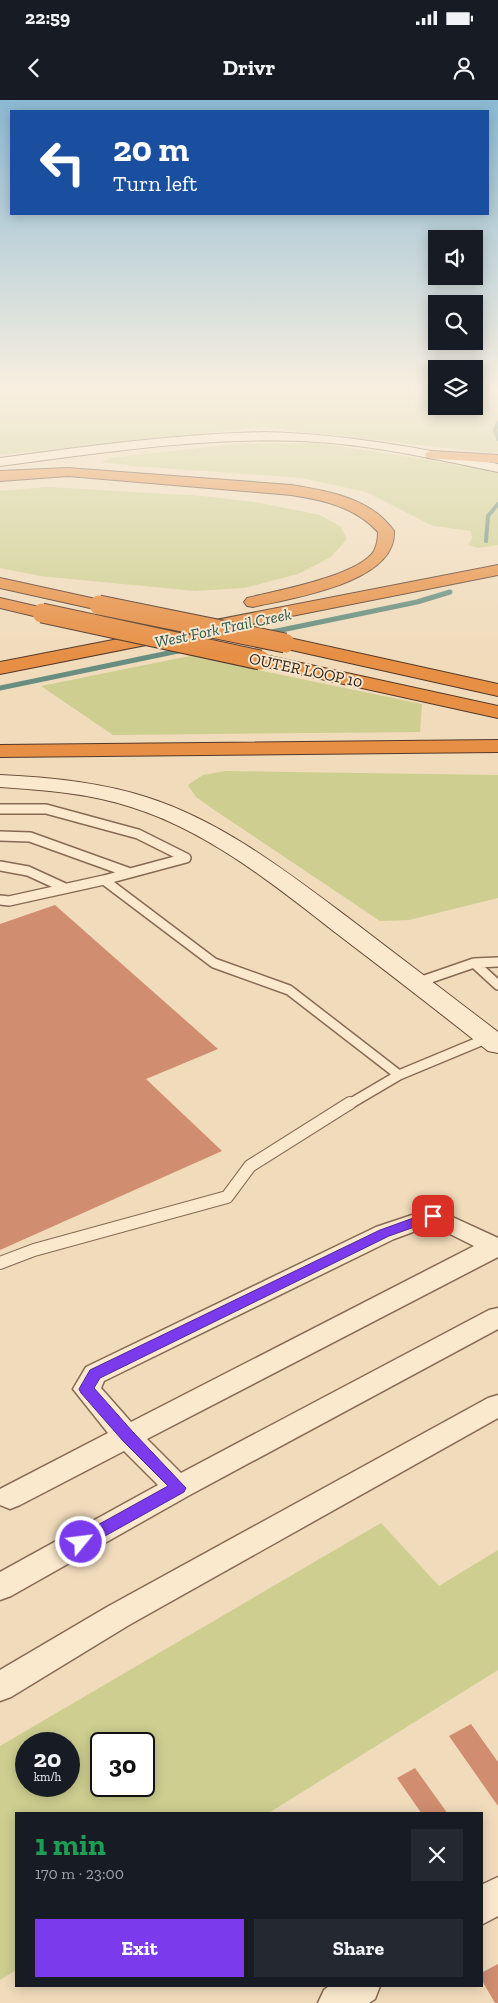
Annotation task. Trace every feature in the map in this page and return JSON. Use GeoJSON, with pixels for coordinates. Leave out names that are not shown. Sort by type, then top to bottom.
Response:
{"type":"FeatureCollection","features":[{"type":"Feature","properties":{"kind":"highway"},"geometry":{"type":"LineString","coordinates":[[139,478],[299,491],[355,506],[375,518],[386,531],[386,545],[382,552],[365,567],[327,582],[253,602]]}},
{"type":"Feature","properties":{"kind":"highway"},"geometry":{"type":"LineString","coordinates":[[0,668],[498,570]]}},
{"type":"Feature","properties":{"kind":"highway"},"geometry":{"type":"LineString","coordinates":[[69,637],[380,576]]}},
{"type":"Feature","properties":{"kind":"highway"},"geometry":{"type":"LineString","coordinates":[[438,581],[498,581]]}},
{"type":"Feature","properties":{"kind":"highway"},"geometry":{"type":"LineString","coordinates":[[2,583],[498,690]]}},
{"type":"Feature","properties":{"kind":"highway","name":"OUTER LOOP 10"},"geometry":{"type":"LineString","coordinates":[[0,603],[498,712]]}},
{"type":"Feature","properties":{"kind":"highway"},"geometry":{"type":"LineString","coordinates":[[357,659],[498,682]]}},
{"type":"Feature","properties":{"kind":"highway"},"geometry":{"type":"LineString","coordinates":[[0,751],[498,746]]}},
{"type":"Feature","properties":{"kind":"main road"},"geometry":{"type":"LineString","coordinates":[[0,781],[68,786],[116,796],[160,810],[200,829],[274,873],[493,1042]]}},
{"type":"Feature","properties":{"kind":"street"},"geometry":{"type":"LineString","coordinates":[[178,1488],[86,1389],[95,1374],[385,1233],[433,1216],[497,1247]]}},
{"type":"Feature","properties":{"kind":"street"},"geometry":{"type":"LineString","coordinates":[[10,1497],[497,1247]]}},
{"type":"Feature","properties":{"kind":"street"},"geometry":{"type":"LineString","coordinates":[[0,1587],[178,1488],[498,1317]]}},
{"type":"Feature","properties":{"kind":"street"},"geometry":{"type":"LineString","coordinates":[[0,1687],[118,1616],[498,1405]]}},
{"type":"Feature","properties":{"kind":"street"},"geometry":{"type":"LineString","coordinates":[[483,1906],[498,1895]]}},
{"type":"Feature","properties":{"kind":"street"},"geometry":{"type":"LineString","coordinates":[[337,2003],[361,1987]]}},
{"type":"Feature","properties":{"kind":"lane"},"geometry":{"type":"LineString","coordinates":[[0,809],[46,810],[83,819],[138,834],[186,858],[104,880],[9,900],[0,900]]}},
{"type":"Feature","properties":{"kind":"lane"},"geometry":{"type":"LineString","coordinates":[[0,836],[30,837],[131,873]]}},
{"type":"Feature","properties":{"kind":"lane"},"geometry":{"type":"LineString","coordinates":[[0,866],[28,870],[65,888]]}},
{"type":"Feature","properties":{"kind":"lane"},"geometry":{"type":"LineString","coordinates":[[104,880],[214,963],[289,990],[399,1075]]}},
{"type":"Feature","properties":{"kind":"lane"},"geometry":{"type":"LineString","coordinates":[[416,983],[474,963],[498,962]]}},
{"type":"Feature","properties":{"kind":"lane"},"geometry":{"type":"LineString","coordinates":[[474,963],[498,985]]}},
{"type":"Feature","properties":{"kind":"lane"},"geometry":{"type":"LineString","coordinates":[[0,1263],[34,1250],[228,1198],[250,1166],[318,1122],[399,1075],[493,1042]]}},
{"type":"Feature","properties":{"kind":"green space"},"geometry":{"type":"Polygon","coordinates":[[[299,478],[498,478],[498,545],[478,548],[468,545],[472,538],[471,531],[433,526],[366,492],[299,478]]]}},
{"type":"Feature","properties":{"kind":"green space"},"geometry":{"type":"Polygon","coordinates":[[[47,487],[202,496],[255,502],[320,515],[340,526],[347,539],[331,557],[298,574],[244,588],[195,591],[40,576],[0,568],[0,491],[47,487]]]}},
{"type":"Feature","properties":{"kind":"green space"},"geometry":{"type":"Polygon","coordinates":[[[190,656],[422,704],[420,732],[113,735],[41,686],[190,656]]]}},
{"type":"Feature","properties":{"kind":"green space"},"geometry":{"type":"Polygon","coordinates":[[[226,771],[498,775],[498,898],[409,920],[380,921],[210,807],[196,797],[188,785],[203,775],[226,771]]]}},
{"type":"Feature","properties":{"kind":"green space"},"geometry":{"type":"Polygon","coordinates":[[[381,1523],[439,1586],[498,1550],[498,1670],[270,1812],[15,1812],[15,1971],[0,1980],[0,1746],[15,1737],[15,1797],[80,1797],[80,1732],[24,1732],[381,1523]]]}},
{"type":"Feature","properties":{"kind":"building"},"geometry":{"type":"Polygon","coordinates":[[[55,905],[218,1049],[146,1079],[222,1151],[0,1250],[0,924],[55,905]]]}},
{"type":"Feature","properties":{"kind":"building"},"geometry":{"type":"Polygon","coordinates":[[[471,1724],[498,1762],[498,1806],[449,1736],[471,1724]]]}},
{"type":"Feature","properties":{"kind":"building"},"geometry":{"type":"Polygon","coordinates":[[[415,1768],[447,1812],[421,1812],[397,1778],[415,1768]]]}},
{"type":"Feature","properties":{"kind":"building"},"geometry":{"type":"Polygon","coordinates":[[[498,1964],[498,2003],[495,2003],[483,1982],[483,1972],[498,1964]]]}},
{"type":"Feature","properties":{"kind":"waterway","name":"West Fork Trail Creek"},"geometry":{"type":"LineString","coordinates":[[486,541],[488,516],[498,504]]}},
{"type":"Feature","properties":{"kind":"waterway","name":"West Fork Trail Creek"},"geometry":{"type":"LineString","coordinates":[[267,633],[417,602],[450,592]]}},
{"type":"Feature","properties":{"kind":"waterway","name":"West Fork Trail Creek"},"geometry":{"type":"LineString","coordinates":[[0,688],[183,650]]}},
{"type":"Feature","properties":{"kind":"route"},"geometry":{"type":"LineString","coordinates":[[81,1542],[178,1488],[86,1389],[95,1374],[385,1233],[433,1216]]}}]}
